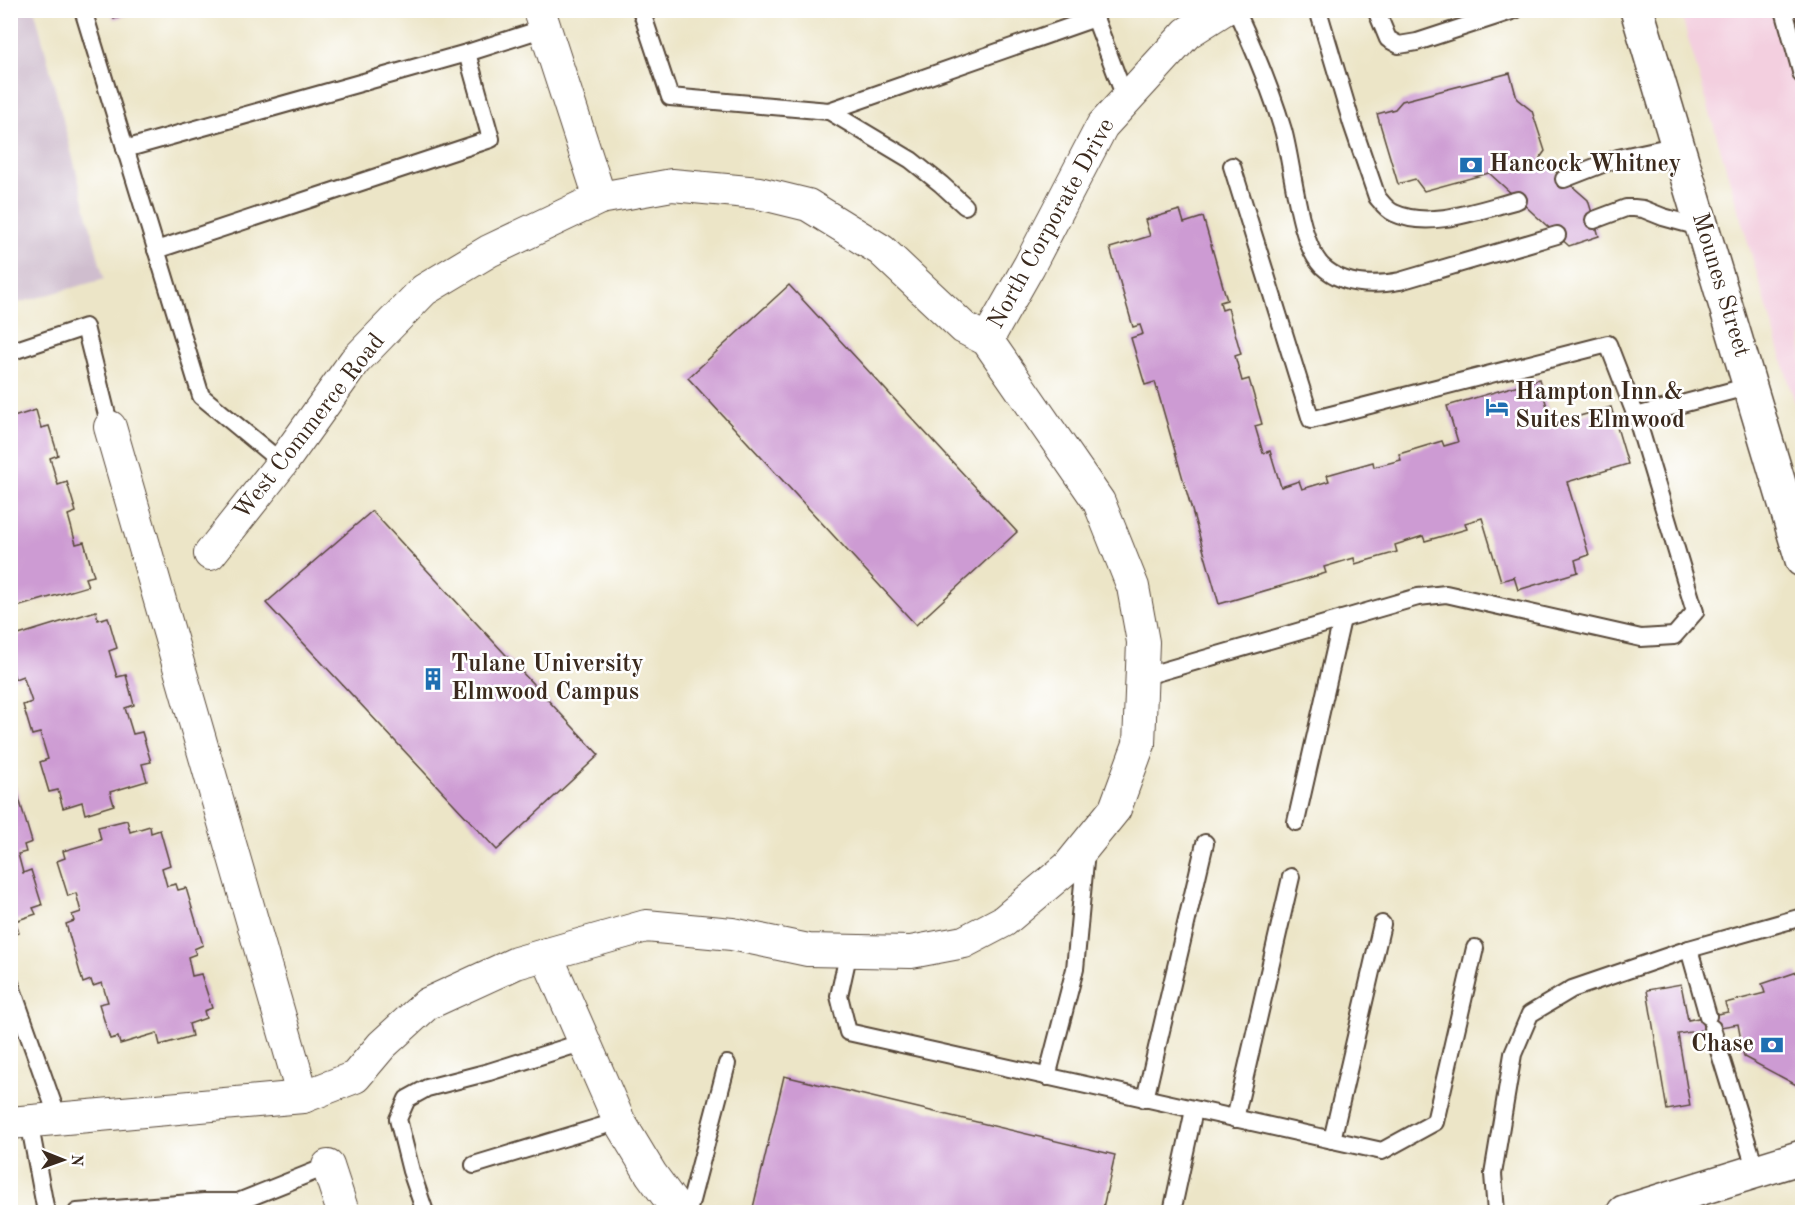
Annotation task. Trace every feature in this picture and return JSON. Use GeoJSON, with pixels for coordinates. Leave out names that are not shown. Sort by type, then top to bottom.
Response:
{"type":"FeatureCollection","features":[{"type":"Feature","properties":{"kind":"main road","name":"Mounes Street"},"geometry":{"type":"LineString","coordinates":[[1637,10],[1750,386],[1793,497],[1803,560]]}},
{"type":"Feature","properties":{"kind":"main road"},"geometry":{"type":"LineString","coordinates":[[1624,1212],[1803,1157]]}},
{"type":"Feature","properties":{"kind":"street","name":"North Corporate Drive"},"geometry":{"type":"LineString","coordinates":[[987,340],[1029,266],[1102,126],[1187,33],[1223,10]]}},
{"type":"Feature","properties":{"kind":"street"},"geometry":{"type":"LineString","coordinates":[[542,19],[600,198]]}},
{"type":"Feature","properties":{"kind":"street","name":"West Commerce Road"},"geometry":{"type":"LineString","coordinates":[[210,554],[282,463],[355,361],[424,290],[489,251],[600,198],[672,184],[759,193],[808,205],[881,250],[964,328],[987,340]]}},
{"type":"Feature","properties":{"kind":"street"},"geometry":{"type":"LineString","coordinates":[[32,1121],[303,1097],[355,1077],[382,1045],[427,1004],[516,963],[646,926],[732,934],[808,950],[911,952],[964,942],[1004,921],[1068,867],[1115,809],[1139,744],[1143,642],[1133,587],[1099,502],[987,340]]}},
{"type":"Feature","properties":{"kind":"street"},"geometry":{"type":"LineString","coordinates":[[110,427],[303,1097]]}},
{"type":"Feature","properties":{"kind":"street"},"geometry":{"type":"LineString","coordinates":[[546,954],[619,1121],[651,1174],[679,1212]]}},
{"type":"Feature","properties":{"kind":"street"},"geometry":{"type":"LineString","coordinates":[[328,1166],[343,1212]]}},
{"type":"Feature","properties":{"kind":"lane"},"geometry":{"type":"LineString","coordinates":[[83,10],[201,396],[282,463]]}},
{"type":"Feature","properties":{"kind":"lane"},"geometry":{"type":"LineString","coordinates":[[641,10],[670,97],[829,111],[1093,14],[1126,100]]}},
{"type":"Feature","properties":{"kind":"lane"},"geometry":{"type":"LineString","coordinates":[[1236,10],[1274,102],[1288,153],[1299,213],[1312,250],[1317,260],[1330,273],[1349,281],[1380,285],[1400,282],[1557,235]]}},
{"type":"Feature","properties":{"kind":"lane"},"geometry":{"type":"LineString","coordinates":[[1318,10],[1352,124],[1377,197],[1384,205],[1393,213],[1420,220],[1446,218],[1518,200]]}},
{"type":"Feature","properties":{"kind":"lane"},"geometry":{"type":"LineString","coordinates":[[1376,10],[1388,39],[1398,45],[1417,42],[1515,10]]}},
{"type":"Feature","properties":{"kind":"lane"},"geometry":{"type":"LineString","coordinates":[[1784,10],[1803,75]]}},
{"type":"Feature","properties":{"kind":"lane"},"geometry":{"type":"LineString","coordinates":[[125,149],[467,53],[542,19]]}},
{"type":"Feature","properties":{"kind":"lane"},"geometry":{"type":"LineString","coordinates":[[156,250],[491,139],[467,53]]}},
{"type":"Feature","properties":{"kind":"lane"},"geometry":{"type":"LineString","coordinates":[[829,111],[911,160],[965,206]]}},
{"type":"Feature","properties":{"kind":"lane"},"geometry":{"type":"LineString","coordinates":[[1564,179],[1618,158],[1678,145]]}},
{"type":"Feature","properties":{"kind":"lane"},"geometry":{"type":"LineString","coordinates":[[1142,677],[1418,597],[1446,594],[1641,638],[1674,636],[1695,612],[1636,416],[1608,344],[1311,420],[1232,166]]}},
{"type":"Feature","properties":{"kind":"lane"},"geometry":{"type":"LineString","coordinates":[[1594,220],[1634,207],[1703,228]]}},
{"type":"Feature","properties":{"kind":"lane"},"geometry":{"type":"LineString","coordinates":[[10,352],[85,327],[110,427]]}},
{"type":"Feature","properties":{"kind":"lane"},"geometry":{"type":"LineString","coordinates":[[1636,416],[1750,386]]}},
{"type":"Feature","properties":{"kind":"lane"},"geometry":{"type":"LineString","coordinates":[[1296,822],[1342,619]]}},
{"type":"Feature","properties":{"kind":"lane"},"geometry":{"type":"LineString","coordinates":[[1145,1099],[1205,843]]}},
{"type":"Feature","properties":{"kind":"lane"},"geometry":{"type":"LineString","coordinates":[[1047,1077],[1075,969],[1086,844]]}},
{"type":"Feature","properties":{"kind":"lane"},"geometry":{"type":"LineString","coordinates":[[1235,1119],[1291,877]]}},
{"type":"Feature","properties":{"kind":"lane"},"geometry":{"type":"LineString","coordinates":[[1496,1212],[1493,1174],[1514,1054],[1530,1014],[1572,989],[1689,949],[1803,917]]}},
{"type":"Feature","properties":{"kind":"lane"},"geometry":{"type":"LineString","coordinates":[[1332,1140],[1382,924]]}},
{"type":"Feature","properties":{"kind":"lane"},"geometry":{"type":"LineString","coordinates":[[849,951],[839,996],[848,1032],[1382,1151],[1435,1122],[1475,948]]}},
{"type":"Feature","properties":{"kind":"lane"},"geometry":{"type":"LineString","coordinates":[[1689,949],[1756,1171]]}},
{"type":"Feature","properties":{"kind":"lane"},"geometry":{"type":"LineString","coordinates":[[10,983],[46,1212]]}},
{"type":"Feature","properties":{"kind":"lane"},"geometry":{"type":"LineString","coordinates":[[425,1212],[411,1171],[398,1119],[407,1099],[427,1088],[489,1072],[584,1042]]}},
{"type":"Feature","properties":{"kind":"lane"},"geometry":{"type":"LineString","coordinates":[[688,1212],[727,1064]]}},
{"type":"Feature","properties":{"kind":"lane"},"geometry":{"type":"LineString","coordinates":[[1172,1212],[1194,1110]]}},
{"type":"Feature","properties":{"kind":"lane"},"geometry":{"type":"LineString","coordinates":[[474,1165],[619,1121]]}},
{"type":"Feature","properties":{"kind":"lane"},"geometry":{"type":"LineString","coordinates":[[77,1212],[204,1202],[238,1202],[328,1166]]}},
{"type":"Feature","properties":{"kind":"shaded area"},"geometry":{"type":"Polygon","coordinates":[[[11,10],[35,11],[104,279],[11,305],[11,10]]]}},
{"type":"Feature","properties":{"kind":"shaded area"},"geometry":{"type":"Polygon","coordinates":[[[1680,11],[1802,11],[1802,427],[1680,11]]]}},
{"type":"Feature","properties":{"kind":"building"},"geometry":{"type":"Polygon","coordinates":[[[111,10],[139,10],[139,11],[114,19],[111,10]]]}},
{"type":"Feature","properties":{"kind":"building","name":"Hancock Whitney"},"geometry":{"type":"Polygon","coordinates":[[[1510,73],[1517,99],[1532,111],[1545,151],[1540,158],[1588,200],[1599,236],[1569,246],[1489,173],[1424,191],[1415,179],[1398,184],[1377,114],[1395,109],[1402,101],[1510,73]]]}},
{"type":"Feature","properties":{"kind":"building","name":"Hampton Inn & Suites Elmwood"},"geometry":{"type":"Polygon","coordinates":[[[1180,210],[1184,223],[1203,217],[1227,300],[1220,302],[1222,310],[1228,308],[1241,354],[1235,356],[1242,381],[1249,379],[1262,424],[1255,426],[1263,453],[1270,451],[1281,487],[1299,481],[1302,489],[1329,481],[1327,475],[1373,462],[1374,467],[1401,460],[1399,454],[1442,441],[1444,446],[1458,442],[1447,406],[1539,379],[1552,424],[1611,407],[1628,464],[1567,482],[1589,555],[1575,560],[1578,572],[1518,590],[1514,577],[1501,581],[1482,518],[1465,523],[1467,529],[1425,541],[1423,536],[1395,545],[1397,552],[1355,564],[1354,558],[1324,567],[1326,573],[1219,604],[1155,382],[1145,385],[1131,338],[1143,334],[1140,325],[1133,327],[1110,248],[1150,236],[1145,220],[1180,210]]]}},
{"type":"Feature","properties":{"kind":"building"},"geometry":{"type":"Polygon","coordinates":[[[789,285],[1017,532],[916,625],[688,378],[789,285]]]}},
{"type":"Feature","properties":{"kind":"building"},"geometry":{"type":"Polygon","coordinates":[[[36,410],[41,428],[49,426],[58,455],[50,458],[58,485],[67,482],[76,512],[68,515],[76,544],[84,542],[94,576],[85,578],[88,586],[10,609],[10,418],[36,410]]]}},
{"type":"Feature","properties":{"kind":"building","name":"Tulane University Elmwood Campus"},"geometry":{"type":"Polygon","coordinates":[[[372,511],[599,755],[497,850],[266,603],[372,511]]]}},
{"type":"Feature","properties":{"kind":"building"},"geometry":{"type":"Polygon","coordinates":[[[96,611],[98,620],[108,617],[117,648],[109,651],[117,677],[126,675],[134,705],[125,708],[133,734],[142,732],[151,762],[142,764],[147,781],[110,792],[114,805],[85,814],[82,802],[63,808],[58,790],[49,792],[40,762],[48,759],[40,733],[32,735],[23,705],[32,702],[23,676],[15,679],[10,663],[10,647],[15,646],[12,637],[96,611]]]}},
{"type":"Feature","properties":{"kind":"building"},"geometry":{"type":"Polygon","coordinates":[[[15,785],[32,842],[24,845],[26,852],[18,854],[23,873],[31,870],[42,905],[33,908],[36,914],[15,921],[19,933],[10,935],[10,786],[15,785]]]}},
{"type":"Feature","properties":{"kind":"building"},"geometry":{"type":"Polygon","coordinates":[[[127,820],[130,832],[150,826],[151,833],[160,830],[170,865],[162,868],[167,886],[176,884],[178,890],[186,888],[203,945],[194,949],[196,954],[188,957],[192,976],[201,974],[212,1008],[204,1011],[206,1018],[189,1024],[192,1036],[160,1045],[157,1033],[120,1044],[118,1037],[110,1039],[99,1004],[108,1002],[102,983],[93,986],[91,980],[83,983],[66,924],[74,921],[72,915],[81,912],[76,893],[68,896],[57,861],[65,858],[63,851],[101,840],[98,827],[127,820]]]}},
{"type":"Feature","properties":{"kind":"building","name":"Chase"},"geometry":{"type":"Polygon","coordinates":[[[1797,972],[1802,984],[1802,1088],[1744,1057],[1738,1024],[1678,1034],[1690,1106],[1667,1110],[1647,990],[1681,984],[1688,1020],[1728,1012],[1725,1003],[1765,993],[1762,984],[1797,972]]]}},
{"type":"Feature","properties":{"kind":"building"},"geometry":{"type":"Polygon","coordinates":[[[784,1076],[1115,1155],[1102,1212],[752,1212],[784,1076]]]}},
{"type":"Feature","properties":{"kind":"building"},"geometry":{"type":"Polygon","coordinates":[[[293,1207],[294,1212],[276,1212],[293,1207]]]}},
{"type":"Feature","properties":{"kind":"place","name":"Hancock Whitney"},"geometry":{"type":"Point","coordinates":[1471,165]}},
{"type":"Feature","properties":{"kind":"place","name":"Hampton Inn & Suites Elmwood"},"geometry":{"type":"Point","coordinates":[1497,407]}},
{"type":"Feature","properties":{"kind":"place","name":"Tulane University Elmwood Campus"},"geometry":{"type":"Point","coordinates":[433,679]}},
{"type":"Feature","properties":{"kind":"place","name":"Chase"},"geometry":{"type":"Point","coordinates":[1772,1045]}}]}
